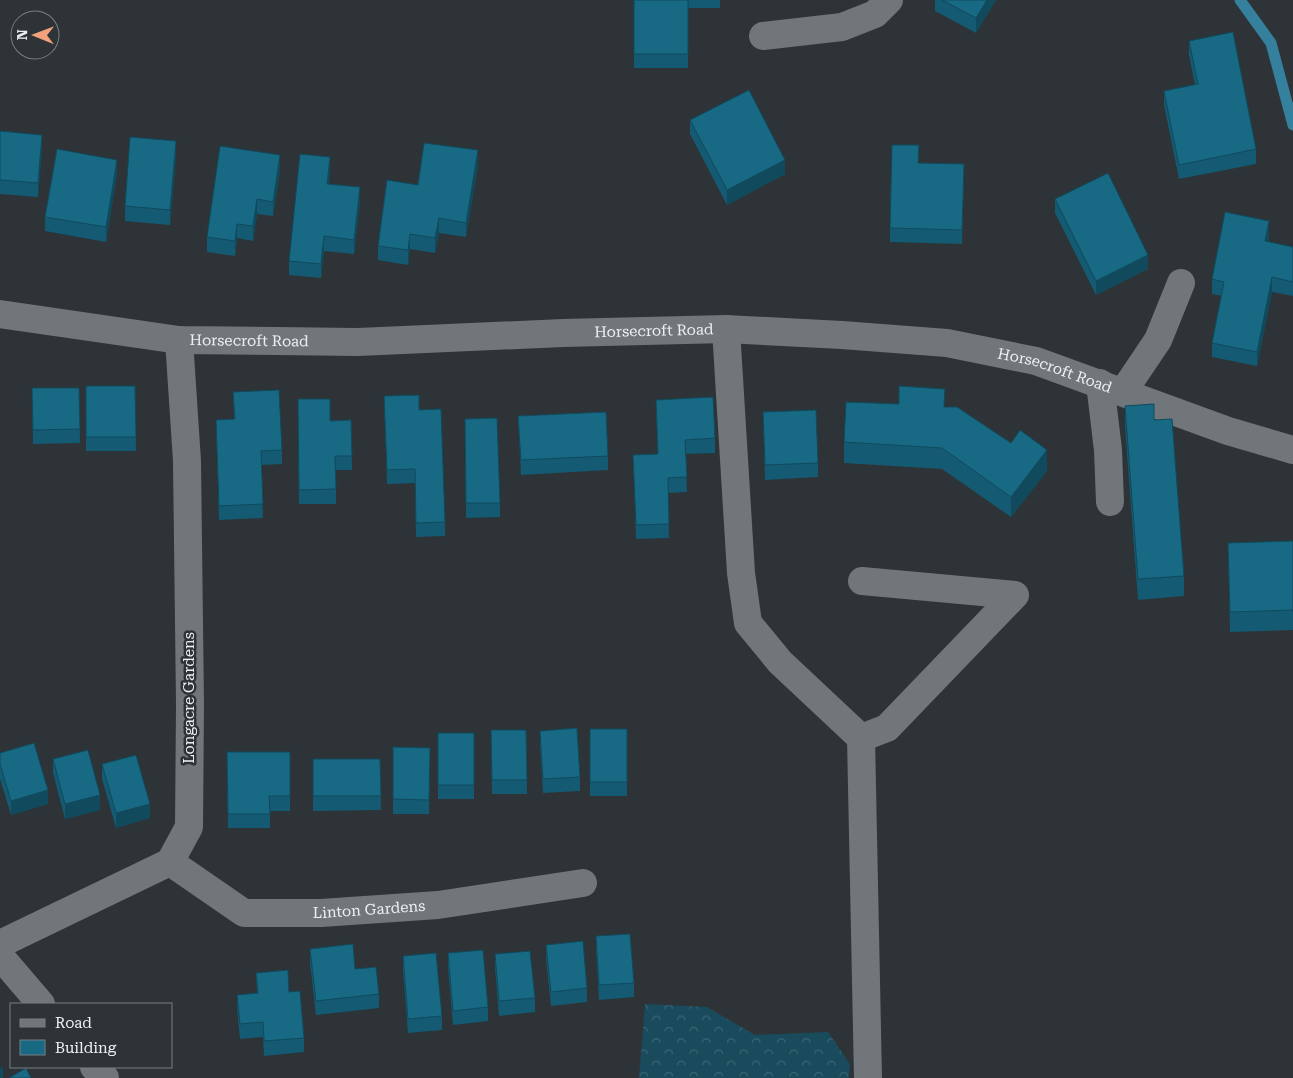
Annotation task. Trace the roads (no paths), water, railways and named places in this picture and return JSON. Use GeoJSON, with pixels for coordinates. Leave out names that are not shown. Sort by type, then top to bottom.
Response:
{"type":"FeatureCollection","features":[{"type":"Feature","properties":{"kind":"street"},"geometry":{"type":"LineString","coordinates":[[763,36],[842,26],[875,14],[889,0]]}},
{"type":"Feature","properties":{"kind":"street"},"geometry":{"type":"LineString","coordinates":[[1110,502],[1108,450],[1112,388],[1158,340],[1181,283]]}},
{"type":"Feature","properties":{"kind":"street","name":"Horsecroft Road"},"geometry":{"type":"LineString","coordinates":[[0,314],[179,340],[358,342],[563,333],[726,329],[947,343],[1036,361],[1228,431],[1293,450]]}},
{"type":"Feature","properties":{"kind":"street"},"geometry":{"type":"LineString","coordinates":[[726,329],[741,573],[748,623],[780,662],[861,738],[868,1078]]}},
{"type":"Feature","properties":{"kind":"street","name":"Longacre Gardens"},"geometry":{"type":"LineString","coordinates":[[170,862],[189,827],[190,704],[187,461],[179,340]]}},
{"type":"Feature","properties":{"kind":"street"},"geometry":{"type":"LineString","coordinates":[[861,738],[887,728],[1015,595],[862,581]]}},
{"type":"Feature","properties":{"kind":"street"},"geometry":{"type":"LineString","coordinates":[[0,944],[170,862]]}},
{"type":"Feature","properties":{"kind":"street","name":"Linton Gardens"},"geometry":{"type":"LineString","coordinates":[[170,862],[244,913],[322,913],[438,905],[583,883]]}},
{"type":"Feature","properties":{"kind":"street"},"geometry":{"type":"LineString","coordinates":[[0,956],[40,1003]]}},
{"type":"Feature","properties":{"kind":"street"},"geometry":{"type":"LineString","coordinates":[[95,1068],[105,1078]]}},
{"type":"Feature","properties":{"kind":"waterway"},"geometry":{"type":"LineString","coordinates":[[1240,0],[1271,43],[1293,125]]}}]}
